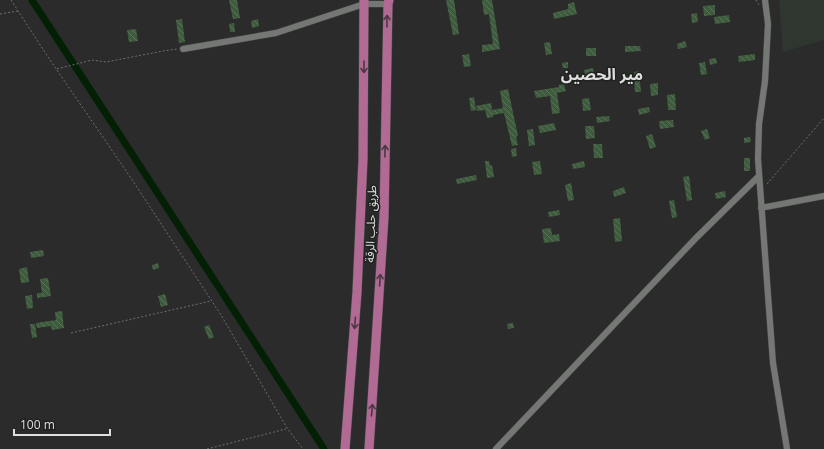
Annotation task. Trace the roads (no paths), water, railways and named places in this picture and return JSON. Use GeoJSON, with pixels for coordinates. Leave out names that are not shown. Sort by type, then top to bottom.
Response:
{"type":"FeatureCollection","features":[{"type":"Feature","properties":{"kind":"highway","name":"طريق حلب الرقة"},"geometry":{"type":"LineString","coordinates":[[345,449],[357,292],[362,182],[364,2]]}},
{"type":"Feature","properties":{"kind":"highway","name":"طريق حلب الرقة"},"geometry":{"type":"LineString","coordinates":[[369,449],[384,217],[388,2]]}},
{"type":"Feature","properties":{"kind":"street"},"geometry":{"type":"LineString","coordinates":[[765,0],[768,24],[765,81],[759,124],[758,159],[773,363],[787,449]]}},
{"type":"Feature","properties":{"kind":"street"},"geometry":{"type":"LineString","coordinates":[[183,49],[276,33],[364,2],[388,2]]}},
{"type":"Feature","properties":{"kind":"street"},"geometry":{"type":"LineString","coordinates":[[496,449],[695,239],[759,176]]}},
{"type":"Feature","properties":{"kind":"street"},"geometry":{"type":"LineString","coordinates":[[761,208],[824,196]]}},
{"type":"Feature","properties":{"kind":"waterway"},"geometry":{"type":"LineString","coordinates":[[32,0],[324,449]]}},
{"type":"Feature","properties":{"kind":"district","name":"مير الحصين"},"geometry":{"type":"Point","coordinates":[602,74]}}]}
